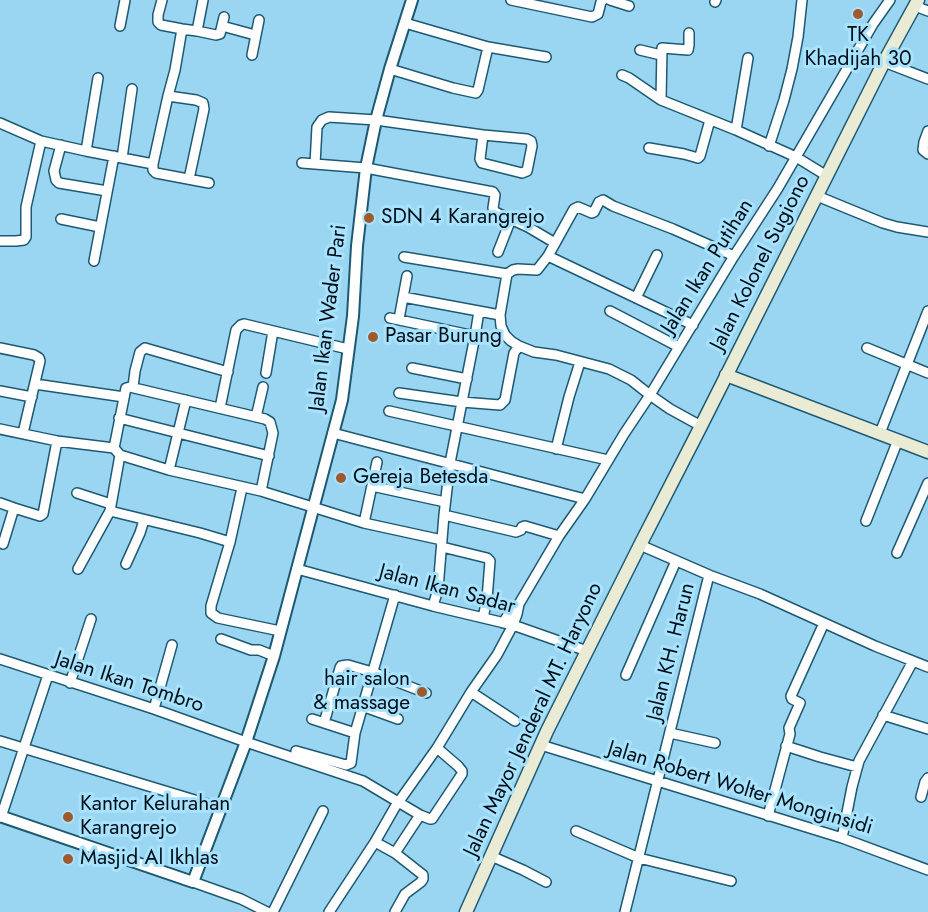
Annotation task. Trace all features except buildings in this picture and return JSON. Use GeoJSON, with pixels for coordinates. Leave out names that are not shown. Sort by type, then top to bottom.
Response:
{"type":"FeatureCollection","features":[{"type":"Feature","properties":{"kind":"main road","name":"Jalan Kolonel Sugiono"},"geometry":{"type":"LineString","coordinates":[[640,545],[884,62],[917,3]]}},
{"type":"Feature","properties":{"kind":"main road"},"geometry":{"type":"LineString","coordinates":[[726,375],[928,452]]}},
{"type":"Feature","properties":{"kind":"main road","name":"Jalan Mayor Jenderal MT. Haryono"},"geometry":{"type":"LineString","coordinates":[[466,912],[541,746],[640,545]]}},
{"type":"Feature","properties":{"kind":"street"},"geometry":{"type":"LineString","coordinates":[[120,26],[125,0]]}},
{"type":"Feature","properties":{"kind":"street"},"geometry":{"type":"LineString","coordinates":[[162,0],[158,15],[158,22],[161,25],[218,35],[221,33],[223,22],[255,35]]}},
{"type":"Feature","properties":{"kind":"street"},"geometry":{"type":"LineString","coordinates":[[197,30],[203,0]]}},
{"type":"Feature","properties":{"kind":"street","name":"Jalan Ikan Wader Pari"},"geometry":{"type":"LineString","coordinates":[[193,882],[246,742],[274,656],[342,400],[353,316],[357,246],[366,168],[376,120],[412,0]]}},
{"type":"Feature","properties":{"kind":"street"},"geometry":{"type":"LineString","coordinates":[[511,0],[592,17],[597,14],[603,0]]}},
{"type":"Feature","properties":{"kind":"street"},"geometry":{"type":"LineString","coordinates":[[610,0],[629,6]]}},
{"type":"Feature","properties":{"kind":"street"},"geometry":{"type":"LineString","coordinates":[[769,146],[792,69],[802,0]]}},
{"type":"Feature","properties":{"kind":"street","name":"Jalan Ikan Putihan"},"geometry":{"type":"LineString","coordinates":[[328,912],[375,842],[399,801],[437,748],[471,692],[497,656],[508,624],[517,614],[519,604],[559,536],[650,395],[778,188],[885,2]]}},
{"type":"Feature","properties":{"kind":"street"},"geometry":{"type":"LineString","coordinates":[[917,3],[928,11]]}},
{"type":"Feature","properties":{"kind":"street"},"geometry":{"type":"LineString","coordinates":[[252,55],[260,20]]}},
{"type":"Feature","properties":{"kind":"street"},"geometry":{"type":"LineString","coordinates":[[405,24],[488,47],[546,57]]}},
{"type":"Feature","properties":{"kind":"street"},"geometry":{"type":"LineString","coordinates":[[182,30],[153,170],[156,173],[209,183]]}},
{"type":"Feature","properties":{"kind":"street"},"geometry":{"type":"LineString","coordinates":[[661,100],[662,48],[688,50],[689,33]]}},
{"type":"Feature","properties":{"kind":"street"},"geometry":{"type":"LineString","coordinates":[[390,69],[476,93],[488,47]]}},
{"type":"Feature","properties":{"kind":"street"},"geometry":{"type":"LineString","coordinates":[[640,50],[661,55]]}},
{"type":"Feature","properties":{"kind":"street"},"geometry":{"type":"LineString","coordinates":[[736,130],[748,58]]}},
{"type":"Feature","properties":{"kind":"street"},"geometry":{"type":"LineString","coordinates":[[884,62],[928,79]]}},
{"type":"Feature","properties":{"kind":"street"},"geometry":{"type":"LineString","coordinates":[[622,75],[661,100],[796,156],[827,176]]}},
{"type":"Feature","properties":{"kind":"street"},"geometry":{"type":"LineString","coordinates":[[86,151],[98,78]]}},
{"type":"Feature","properties":{"kind":"street"},"geometry":{"type":"LineString","coordinates":[[94,261],[107,191],[118,157],[132,89]]}},
{"type":"Feature","properties":{"kind":"street"},"geometry":{"type":"LineString","coordinates":[[168,96],[203,103],[204,109],[189,179]]}},
{"type":"Feature","properties":{"kind":"street"},"geometry":{"type":"LineString","coordinates":[[315,164],[317,127],[322,120],[329,117],[376,120],[528,140],[531,141],[532,146],[527,171],[522,173],[482,163],[480,159],[483,135]]}},
{"type":"Feature","properties":{"kind":"street"},"geometry":{"type":"LineString","coordinates":[[649,148],[698,158],[710,120]]}},
{"type":"Feature","properties":{"kind":"street"},"geometry":{"type":"LineString","coordinates":[[0,123],[41,141],[153,164]]}},
{"type":"Feature","properties":{"kind":"street"},"geometry":{"type":"LineString","coordinates":[[928,131],[923,150],[928,154]]}},
{"type":"Feature","properties":{"kind":"street"},"geometry":{"type":"LineString","coordinates":[[0,240],[24,240],[26,237],[26,207],[41,141]]}},
{"type":"Feature","properties":{"kind":"street"},"geometry":{"type":"LineString","coordinates":[[61,145],[54,171],[56,180],[60,183],[107,191]]}},
{"type":"Feature","properties":{"kind":"street"},"geometry":{"type":"LineString","coordinates":[[302,163],[366,168],[493,192],[495,195],[493,210],[555,243]]}},
{"type":"Feature","properties":{"kind":"street"},"geometry":{"type":"LineString","coordinates":[[817,196],[883,223],[928,232]]}},
{"type":"Feature","properties":{"kind":"street"},"geometry":{"type":"LineString","coordinates":[[404,257],[507,274],[518,269],[537,270],[548,256],[574,208],[578,207],[593,213],[599,202],[603,200],[734,256]]}},
{"type":"Feature","properties":{"kind":"street"},"geometry":{"type":"LineString","coordinates":[[60,219],[100,227]]}},
{"type":"Feature","properties":{"kind":"street"},"geometry":{"type":"LineString","coordinates":[[498,252],[511,219]]}},
{"type":"Feature","properties":{"kind":"street"},"geometry":{"type":"LineString","coordinates":[[636,298],[657,255]]}},
{"type":"Feature","properties":{"kind":"street"},"geometry":{"type":"LineString","coordinates":[[548,256],[693,325]]}},
{"type":"Feature","properties":{"kind":"street"},"geometry":{"type":"LineString","coordinates":[[507,274],[500,315],[501,326],[505,335],[519,346],[534,352],[556,354],[609,369],[631,380],[670,409],[701,426]]}},
{"type":"Feature","properties":{"kind":"street"},"geometry":{"type":"LineString","coordinates":[[407,276],[395,319],[475,336]]}},
{"type":"Feature","properties":{"kind":"street"},"geometry":{"type":"LineString","coordinates":[[403,297],[500,315]]}},
{"type":"Feature","properties":{"kind":"street"},"geometry":{"type":"LineString","coordinates":[[433,606],[438,589],[450,463],[479,311]]}},
{"type":"Feature","properties":{"kind":"street"},"geometry":{"type":"LineString","coordinates":[[610,311],[679,347]]}},
{"type":"Feature","properties":{"kind":"street"},"geometry":{"type":"LineString","coordinates":[[880,433],[926,323],[928,311]]}},
{"type":"Feature","properties":{"kind":"street"},"geometry":{"type":"LineString","coordinates":[[220,408],[236,330],[244,324],[348,349]]}},
{"type":"Feature","properties":{"kind":"street"},"geometry":{"type":"LineString","coordinates":[[266,373],[273,331]]}},
{"type":"Feature","properties":{"kind":"street"},"geometry":{"type":"LineString","coordinates":[[399,393],[462,402],[503,404],[514,353],[519,346]]}},
{"type":"Feature","properties":{"kind":"street"},"geometry":{"type":"LineString","coordinates":[[0,348],[39,358],[40,364],[23,433]]}},
{"type":"Feature","properties":{"kind":"street"},"geometry":{"type":"LineString","coordinates":[[133,387],[140,352],[145,348],[228,372]]}},
{"type":"Feature","properties":{"kind":"street"},"geometry":{"type":"LineString","coordinates":[[867,348],[928,373]]}},
{"type":"Feature","properties":{"kind":"street"},"geometry":{"type":"LineString","coordinates":[[556,449],[580,362]]}},
{"type":"Feature","properties":{"kind":"street"},"geometry":{"type":"LineString","coordinates":[[412,368],[467,379]]}},
{"type":"Feature","properties":{"kind":"street"},"geometry":{"type":"LineString","coordinates":[[35,384],[124,397]]}},
{"type":"Feature","properties":{"kind":"street"},"geometry":{"type":"LineString","coordinates":[[78,569],[111,508],[119,418],[126,388],[133,387],[270,422],[273,430],[261,491]]}},
{"type":"Feature","properties":{"kind":"street"},"geometry":{"type":"LineString","coordinates":[[256,417],[263,387]]}},
{"type":"Feature","properties":{"kind":"street"},"geometry":{"type":"LineString","coordinates":[[0,391],[32,397]]}},
{"type":"Feature","properties":{"kind":"street"},"geometry":{"type":"LineString","coordinates":[[169,470],[186,400]]}},
{"type":"Feature","properties":{"kind":"street"},"geometry":{"type":"LineString","coordinates":[[389,411],[608,460]]}},
{"type":"Feature","properties":{"kind":"street"},"geometry":{"type":"LineString","coordinates":[[119,418],[269,456]]}},
{"type":"Feature","properties":{"kind":"street"},"geometry":{"type":"LineString","coordinates":[[0,429],[117,452],[169,470],[261,491],[487,558],[490,561],[483,618]]}},
{"type":"Feature","properties":{"kind":"street"},"geometry":{"type":"LineString","coordinates":[[333,433],[585,498]]}},
{"type":"Feature","properties":{"kind":"street"},"geometry":{"type":"LineString","coordinates":[[866,522],[898,440]]}},
{"type":"Feature","properties":{"kind":"street"},"geometry":{"type":"LineString","coordinates":[[0,503],[42,516],[57,441]]}},
{"type":"Feature","properties":{"kind":"street"},"geometry":{"type":"LineString","coordinates":[[364,523],[377,462]]}},
{"type":"Feature","properties":{"kind":"street"},"geometry":{"type":"LineString","coordinates":[[897,553],[928,483]]}},
{"type":"Feature","properties":{"kind":"street"},"geometry":{"type":"LineString","coordinates":[[372,486],[445,502]]}},
{"type":"Feature","properties":{"kind":"street"},"geometry":{"type":"LineString","coordinates":[[242,488],[211,613],[218,618],[280,631]]}},
{"type":"Feature","properties":{"kind":"street"},"geometry":{"type":"LineString","coordinates":[[77,493],[144,520],[230,542]]}},
{"type":"Feature","properties":{"kind":"street"},"geometry":{"type":"LineString","coordinates":[[3,544],[14,508]]}},
{"type":"Feature","properties":{"kind":"street"},"geometry":{"type":"LineString","coordinates":[[444,515],[516,532],[525,526],[559,536]]}},
{"type":"Feature","properties":{"kind":"street"},"geometry":{"type":"LineString","coordinates":[[126,564],[144,520]]}},
{"type":"Feature","properties":{"kind":"street"},"geometry":{"type":"LineString","coordinates":[[640,545],[928,667]]}},
{"type":"Feature","properties":{"kind":"street"},"geometry":{"type":"LineString","coordinates":[[626,675],[676,561]]}},
{"type":"Feature","properties":{"kind":"street","name":"Jalan Ikan Sadar"},"geometry":{"type":"LineString","coordinates":[[297,569],[508,624],[587,651]]}},
{"type":"Feature","properties":{"kind":"street","name":"Jalan KH. Harun"},"geometry":{"type":"LineString","coordinates":[[625,912],[710,575]]}},
{"type":"Feature","properties":{"kind":"street"},"geometry":{"type":"LineString","coordinates":[[297,751],[348,765],[351,763],[362,706],[395,595]]}},
{"type":"Feature","properties":{"kind":"street"},"geometry":{"type":"LineString","coordinates":[[70,683],[91,620]]}},
{"type":"Feature","properties":{"kind":"street"},"geometry":{"type":"LineString","coordinates":[[768,816],[790,734],[789,728],[800,703],[791,696],[824,623]]}},
{"type":"Feature","properties":{"kind":"street"},"geometry":{"type":"LineString","coordinates":[[221,639],[274,656]]}},
{"type":"Feature","properties":{"kind":"street"},"geometry":{"type":"LineString","coordinates":[[154,710],[172,645]]}},
{"type":"Feature","properties":{"kind":"street","name":"Jalan Ikan Tombro"},"geometry":{"type":"LineString","coordinates":[[0,659],[369,784],[420,814]]}},
{"type":"Feature","properties":{"kind":"street"},"geometry":{"type":"LineString","coordinates":[[842,838],[859,761],[913,661]]}},
{"type":"Feature","properties":{"kind":"street"},"geometry":{"type":"LineString","coordinates":[[324,723],[341,666],[348,665],[372,672],[426,693]]}},
{"type":"Feature","properties":{"kind":"street"},"geometry":{"type":"LineString","coordinates":[[48,675],[1,816],[229,894],[267,912]]}},
{"type":"Feature","properties":{"kind":"street"},"geometry":{"type":"LineString","coordinates":[[471,692],[515,721]]}},
{"type":"Feature","properties":{"kind":"street"},"geometry":{"type":"LineString","coordinates":[[362,706],[398,719]]}},
{"type":"Feature","properties":{"kind":"street"},"geometry":{"type":"LineString","coordinates":[[883,715],[928,729]]}},
{"type":"Feature","properties":{"kind":"street"},"geometry":{"type":"LineString","coordinates":[[312,719],[355,733]]}},
{"type":"Feature","properties":{"kind":"street"},"geometry":{"type":"LineString","coordinates":[[670,733],[715,743]]}},
{"type":"Feature","properties":{"kind":"street"},"geometry":{"type":"LineString","coordinates":[[0,741],[221,808]]}},
{"type":"Feature","properties":{"kind":"street","name":"Jalan Robert Wolter Monginsidi"},"geometry":{"type":"LineString","coordinates":[[541,746],[842,838],[928,870]]}},
{"type":"Feature","properties":{"kind":"street"},"geometry":{"type":"LineString","coordinates":[[786,746],[857,767]]}},
{"type":"Feature","properties":{"kind":"street"},"geometry":{"type":"LineString","coordinates":[[394,853],[420,814],[432,819],[462,774],[458,766],[437,748]]}},
{"type":"Feature","properties":{"kind":"street"},"geometry":{"type":"LineString","coordinates":[[921,797],[928,778]]}},
{"type":"Feature","properties":{"kind":"street"},"geometry":{"type":"LineString","coordinates":[[273,912],[323,811]]}},
{"type":"Feature","properties":{"kind":"street"},"geometry":{"type":"LineString","coordinates":[[576,831],[639,858],[731,881]]}},
{"type":"Feature","properties":{"kind":"street"},"geometry":{"type":"LineString","coordinates":[[375,842],[394,853],[421,873],[423,877],[419,884],[405,894],[395,912]]}},
{"type":"Feature","properties":{"kind":"street"},"geometry":{"type":"LineString","coordinates":[[491,856],[546,882]]}},
{"type":"Feature","properties":{"kind":"place","name":"TK Khadijah 30"},"geometry":{"type":"Point","coordinates":[858,14]}},
{"type":"Feature","properties":{"kind":"place","name":"SDN 4 Karangrejo"},"geometry":{"type":"Point","coordinates":[369,218]}},
{"type":"Feature","properties":{"kind":"place","name":"Pasar Burung"},"geometry":{"type":"Point","coordinates":[373,337]}},
{"type":"Feature","properties":{"kind":"place","name":"Gereja Betesda"},"geometry":{"type":"Point","coordinates":[341,478]}},
{"type":"Feature","properties":{"kind":"place","name":"hair salon & massage"},"geometry":{"type":"Point","coordinates":[422,692]}},
{"type":"Feature","properties":{"kind":"place","name":"Kantor Kelurahan Karangrejo"},"geometry":{"type":"Point","coordinates":[68,817]}},
{"type":"Feature","properties":{"kind":"place","name":"Masjid Al Ikhlas"},"geometry":{"type":"Point","coordinates":[68,859]}}]}
